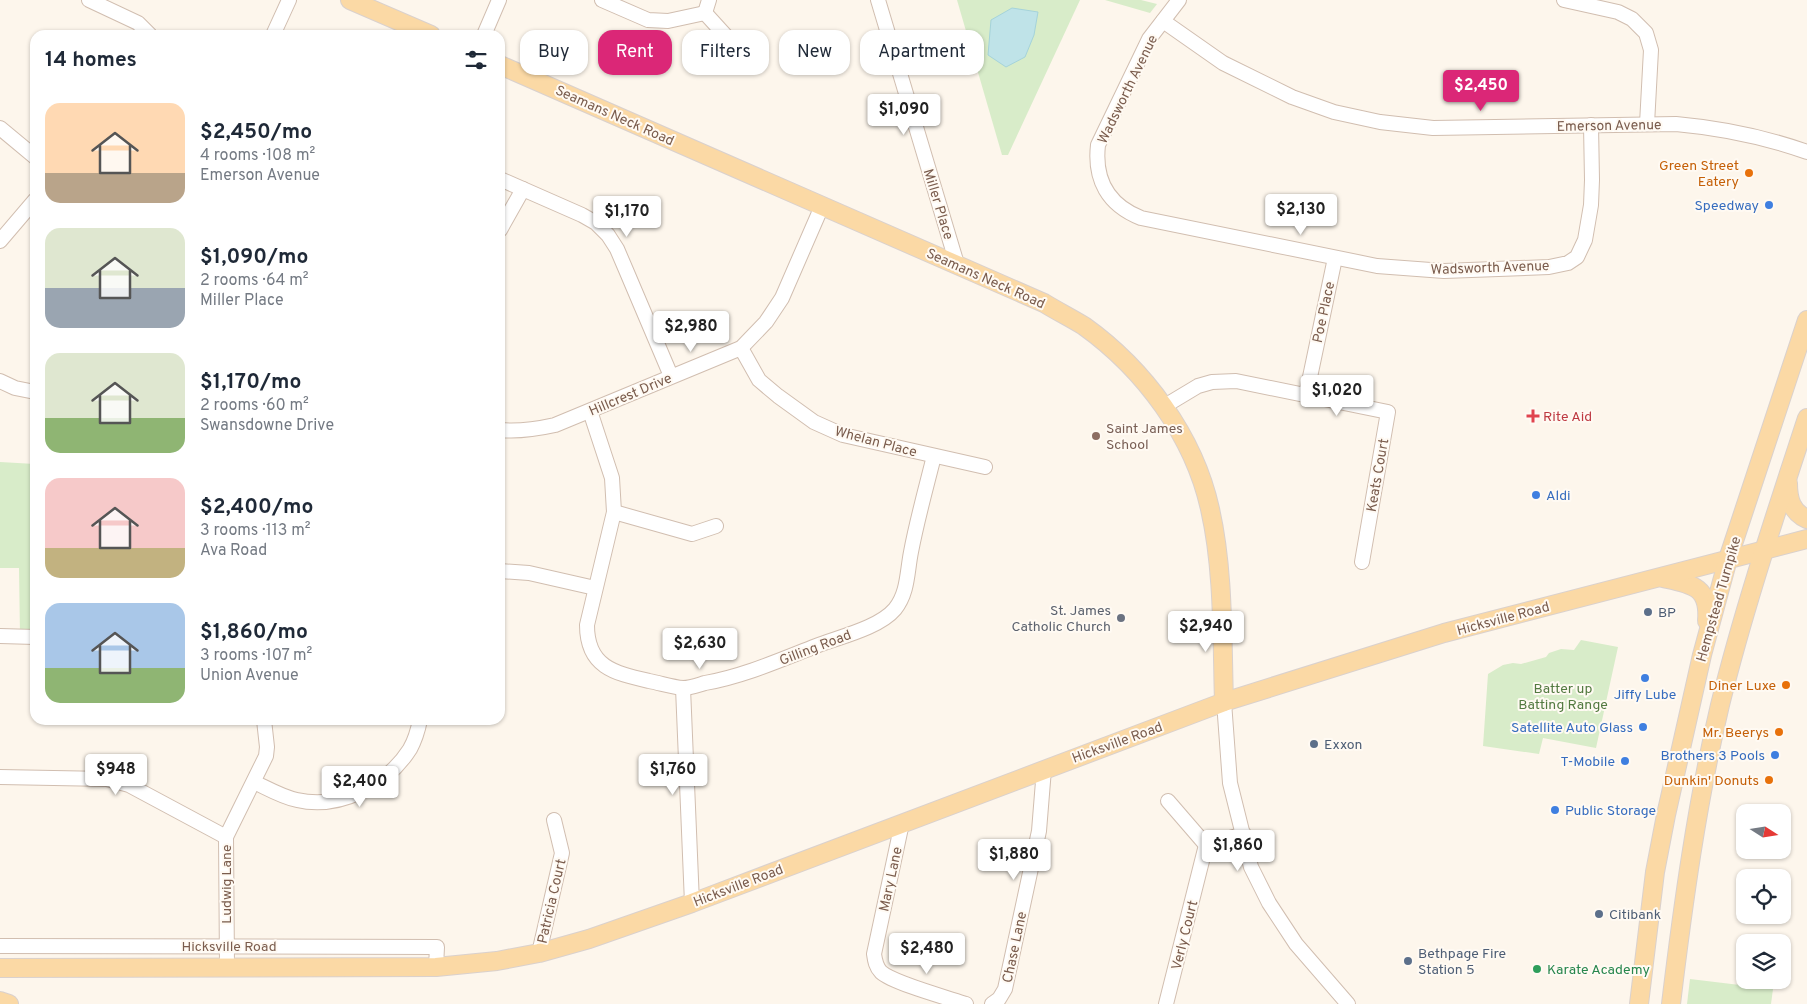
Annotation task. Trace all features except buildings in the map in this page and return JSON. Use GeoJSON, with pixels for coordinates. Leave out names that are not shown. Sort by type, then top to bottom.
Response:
{"type":"FeatureCollection","features":[{"type":"Feature","properties":{"kind":"main road"},"geometry":{"type":"LineString","coordinates":[[350,0],[419,30]]}},
{"type":"Feature","properties":{"kind":"main road","name":"Seamans Neck Road"},"geometry":{"type":"LineString","coordinates":[[505,67],[1044,303],[1082,325],[1103,341],[1138,376],[1163,407],[1185,440],[1199,472],[1210,509],[1218,568],[1224,702]]}},
{"type":"Feature","properties":{"kind":"main road","name":"Hempstead Turnpike"},"geometry":{"type":"LineString","coordinates":[[1639,1004],[1655,872],[1702,655],[1728,559],[1807,320]]}},
{"type":"Feature","properties":{"kind":"main road"},"geometry":{"type":"LineString","coordinates":[[1671,1004],[1692,847],[1716,726],[1763,551],[1807,418]]}},
{"type":"Feature","properties":{"kind":"main road"},"geometry":{"type":"LineString","coordinates":[[1788,476],[1788,497],[1794,510],[1807,519]]}},
{"type":"Feature","properties":{"kind":"main road","name":"Hicksville Road"},"geometry":{"type":"LineString","coordinates":[[0,968],[227,967],[344,969],[436,967],[497,961],[539,953],[589,939],[692,903],[1224,702],[1444,633],[1807,539]]}},
{"type":"Feature","properties":{"kind":"main road"},"geometry":{"type":"LineString","coordinates":[[1660,577],[1689,584],[1698,589],[1704,596],[1707,618],[1702,655]]}},
{"type":"Feature","properties":{"kind":"main road"},"geometry":{"type":"LineString","coordinates":[[0,1002],[9,1004]]}},
{"type":"Feature","properties":{"kind":"street"},"geometry":{"type":"LineString","coordinates":[[89,0],[138,23],[145,30]]}},
{"type":"Feature","properties":{"kind":"street"},"geometry":{"type":"LineString","coordinates":[[275,30],[289,0]]}},
{"type":"Feature","properties":{"kind":"street"},"geometry":{"type":"LineString","coordinates":[[486,30],[499,0]]}},
{"type":"Feature","properties":{"kind":"street"},"geometry":{"type":"LineString","coordinates":[[602,0],[648,20],[668,22],[707,7],[724,30]]}},
{"type":"Feature","properties":{"kind":"street","name":"Miller Place"},"geometry":{"type":"LineString","coordinates":[[878,0],[957,264]]}},
{"type":"Feature","properties":{"kind":"street","name":"Wadsworth Avenue"},"geometry":{"type":"LineString","coordinates":[[1179,0],[1149,39],[1098,145],[1099,175],[1108,195],[1121,208],[1141,218],[1376,266],[1444,271],[1549,267],[1568,263],[1577,257],[1585,240],[1591,205],[1591,125]]}},
{"type":"Feature","properties":{"kind":"street"},"geometry":{"type":"LineString","coordinates":[[1564,0],[1618,12],[1632,19],[1646,33],[1651,50],[1647,124]]}},
{"type":"Feature","properties":{"kind":"street","name":"Emerson Avenue"},"geometry":{"type":"LineString","coordinates":[[1163,21],[1223,63],[1292,97],[1334,112],[1380,122],[1433,128],[1676,124],[1706,127],[1772,141],[1807,152]]}},
{"type":"Feature","properties":{"kind":"street"},"geometry":{"type":"LineString","coordinates":[[0,128],[30,153]]}},
{"type":"Feature","properties":{"kind":"street"},"geometry":{"type":"LineString","coordinates":[[505,181],[582,215],[596,223],[608,235],[626,270],[671,376]]}},
{"type":"Feature","properties":{"kind":"street"},"geometry":{"type":"LineString","coordinates":[[505,221],[523,189]]}},
{"type":"Feature","properties":{"kind":"street"},"geometry":{"type":"LineString","coordinates":[[0,241],[30,206]]}},
{"type":"Feature","properties":{"kind":"street","name":"Hillcrest Drive"},"geometry":{"type":"LineString","coordinates":[[505,430],[538,429],[555,424],[741,348],[766,322],[782,298],[822,206]]}},
{"type":"Feature","properties":{"kind":"street","name":"Poe Place"},"geometry":{"type":"LineString","coordinates":[[1306,396],[1335,258]]}},
{"type":"Feature","properties":{"kind":"street","name":"Whelan Place"},"geometry":{"type":"LineString","coordinates":[[741,348],[759,380],[814,422],[843,435],[985,467]]}},
{"type":"Feature","properties":{"kind":"street"},"geometry":{"type":"LineString","coordinates":[[0,381],[15,388],[30,391]]}},
{"type":"Feature","properties":{"kind":"street","name":"Keats Court"},"geometry":{"type":"LineString","coordinates":[[1163,407],[1198,386],[1212,382],[1236,381],[1388,412],[1362,562]]}},
{"type":"Feature","properties":{"kind":"street","name":"Gilling Road"},"geometry":{"type":"LineString","coordinates":[[590,411],[612,478],[614,512],[587,625],[587,639],[590,650],[599,662],[612,671],[683,688],[746,673],[873,625],[892,612],[900,603],[906,588],[911,552],[934,456]]}},
{"type":"Feature","properties":{"kind":"street"},"geometry":{"type":"LineString","coordinates":[[614,512],[692,534],[716,526]]}},
{"type":"Feature","properties":{"kind":"street"},"geometry":{"type":"LineString","coordinates":[[505,572],[529,574],[595,588]]}},
{"type":"Feature","properties":{"kind":"street"},"geometry":{"type":"LineString","coordinates":[[0,636],[30,637]]}},
{"type":"Feature","properties":{"kind":"street"},"geometry":{"type":"LineString","coordinates":[[683,688],[692,903]]}},
{"type":"Feature","properties":{"kind":"street"},"geometry":{"type":"LineString","coordinates":[[1224,702],[1230,783],[1252,867],[1269,903],[1296,944],[1348,1004]]}},
{"type":"Feature","properties":{"kind":"street","name":"Ludwig Lane"},"geometry":{"type":"LineString","coordinates":[[227,967],[226,837],[266,756],[265,725]]}},
{"type":"Feature","properties":{"kind":"street"},"geometry":{"type":"LineString","coordinates":[[254,782],[296,800],[318,802],[344,798],[365,790],[387,776],[410,748],[419,725]]}},
{"type":"Feature","properties":{"kind":"street","name":"Chase Lane"},"geometry":{"type":"LineString","coordinates":[[992,1004],[999,999],[1005,989],[1037,840],[1044,769]]}},
{"type":"Feature","properties":{"kind":"street"},"geometry":{"type":"LineString","coordinates":[[0,777],[107,779],[129,785],[226,837]]}},
{"type":"Feature","properties":{"kind":"street"},"geometry":{"type":"LineString","coordinates":[[1168,801],[1206,845],[1244,834]]}},
{"type":"Feature","properties":{"kind":"street","name":"Patricia Court"},"geometry":{"type":"LineString","coordinates":[[539,953],[562,853],[554,820]]}},
{"type":"Feature","properties":{"kind":"street","name":"Mary Lane"},"geometry":{"type":"LineString","coordinates":[[902,823],[874,954],[876,964],[882,972],[893,979],[966,1004]]}},
{"type":"Feature","properties":{"kind":"street","name":"Verly Court"},"geometry":{"type":"LineString","coordinates":[[1166,1004],[1206,845]]}},
{"type":"Feature","properties":{"kind":"street","name":"Hicksville Road"},"geometry":{"type":"LineString","coordinates":[[0,946],[437,947],[436,967]]}},
{"type":"Feature","properties":{"kind":"green space"},"geometry":{"type":"Polygon","coordinates":[[[957,0],[1080,0],[1008,155],[1002,155],[979,75],[984,75],[984,30],[966,30],[957,0]]]}},
{"type":"Feature","properties":{"kind":"green space"},"geometry":{"type":"Polygon","coordinates":[[[1105,0],[1141,0],[1157,4],[1150,13],[1105,0]]]}},
{"type":"Feature","properties":{"kind":"green space"},"geometry":{"type":"Polygon","coordinates":[[[0,462],[30,464],[30,635],[20,635],[19,568],[0,568],[0,462]]]}},
{"type":"Feature","properties":{"kind":"green space","name":"Batter up Batting Range"},"geometry":{"type":"Polygon","coordinates":[[[1581,640],[1618,647],[1596,748],[1543,738],[1539,754],[1483,746],[1488,674],[1503,665],[1521,664],[1546,657],[1549,653],[1561,649],[1574,650],[1581,640]]]}},
{"type":"Feature","properties":{"kind":"green space"},"geometry":{"type":"Polygon","coordinates":[[[1690,979],[1736,985],[1736,989],[1773,989],[1771,1004],[1687,1004],[1690,979]]]}},
{"type":"Feature","properties":{"kind":"water"},"geometry":{"type":"Polygon","coordinates":[[[1012,8],[1038,12],[1034,35],[1025,57],[1006,67],[988,55],[991,20],[1012,8]]]}},
{"type":"Feature","properties":{"kind":"place","name":"Green Street Eatery"},"geometry":{"type":"Point","coordinates":[1749,173]}},
{"type":"Feature","properties":{"kind":"place","name":"Speedway"},"geometry":{"type":"Point","coordinates":[1769,205]}},
{"type":"Feature","properties":{"kind":"place","name":"Rite Aid"},"geometry":{"type":"Point","coordinates":[1533,416]}},
{"type":"Feature","properties":{"kind":"place","name":"Saint James School"},"geometry":{"type":"Point","coordinates":[1096,436]}},
{"type":"Feature","properties":{"kind":"place","name":"Aldi"},"geometry":{"type":"Point","coordinates":[1536,495]}},
{"type":"Feature","properties":{"kind":"place","name":"BP"},"geometry":{"type":"Point","coordinates":[1648,612]}},
{"type":"Feature","properties":{"kind":"place","name":"St. James Catholic Church"},"geometry":{"type":"Point","coordinates":[1121,618]}},
{"type":"Feature","properties":{"kind":"place","name":"Jiffy Lube"},"geometry":{"type":"Point","coordinates":[1645,678]}},
{"type":"Feature","properties":{"kind":"place","name":"Diner Luxe"},"geometry":{"type":"Point","coordinates":[1786,685]}},
{"type":"Feature","properties":{"kind":"place","name":"Satellite Auto Glass"},"geometry":{"type":"Point","coordinates":[1643,727]}},
{"type":"Feature","properties":{"kind":"place","name":"Mr. Beerys"},"geometry":{"type":"Point","coordinates":[1779,732]}},
{"type":"Feature","properties":{"kind":"place","name":"Exxon"},"geometry":{"type":"Point","coordinates":[1314,744]}},
{"type":"Feature","properties":{"kind":"place","name":"Brothers 3 Pools"},"geometry":{"type":"Point","coordinates":[1775,755]}},
{"type":"Feature","properties":{"kind":"place","name":"T-Mobile"},"geometry":{"type":"Point","coordinates":[1625,761]}},
{"type":"Feature","properties":{"kind":"place","name":"Dunkin' Donuts"},"geometry":{"type":"Point","coordinates":[1769,780]}},
{"type":"Feature","properties":{"kind":"place","name":"Public Storage"},"geometry":{"type":"Point","coordinates":[1555,810]}},
{"type":"Feature","properties":{"kind":"place","name":"Citibank"},"geometry":{"type":"Point","coordinates":[1599,914]}},
{"type":"Feature","properties":{"kind":"place","name":"Bethpage Fire Station 5"},"geometry":{"type":"Point","coordinates":[1408,961]}},
{"type":"Feature","properties":{"kind":"place","name":"Karate Academy"},"geometry":{"type":"Point","coordinates":[1537,969]}}]}
